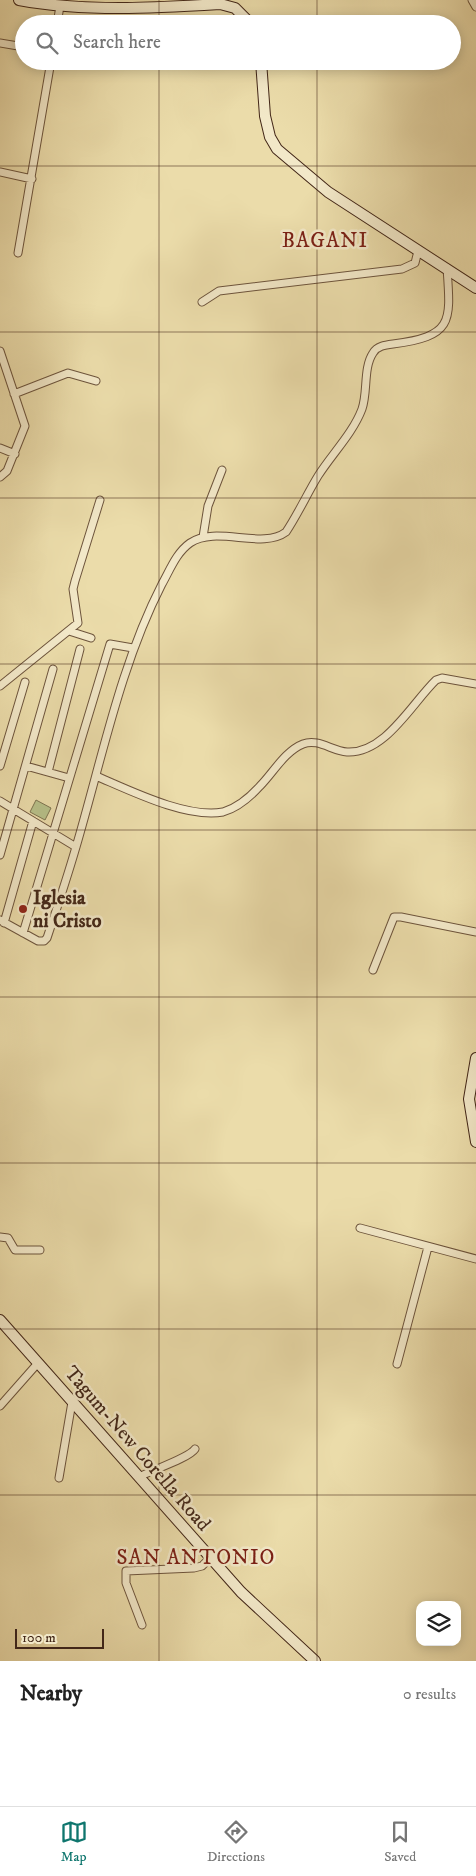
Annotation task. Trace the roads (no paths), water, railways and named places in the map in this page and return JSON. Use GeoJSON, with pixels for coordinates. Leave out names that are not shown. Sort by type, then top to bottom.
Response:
{"type":"FeatureCollection","features":[{"type":"Feature","properties":{"kind":"street"},"geometry":{"type":"LineString","coordinates":[[24,0],[60,6],[121,9],[222,2],[235,8],[242,15]]}},
{"type":"Feature","properties":{"kind":"street"},"geometry":{"type":"LineString","coordinates":[[472,0],[476,7]]}},
{"type":"Feature","properties":{"kind":"street"},"geometry":{"type":"LineString","coordinates":[[58,15],[60,6]]}},
{"type":"Feature","properties":{"kind":"street"},"geometry":{"type":"LineString","coordinates":[[0,43],[15,46]]}},
{"type":"Feature","properties":{"kind":"street"},"geometry":{"type":"LineString","coordinates":[[18,253],[50,70]]}},
{"type":"Feature","properties":{"kind":"street"},"geometry":{"type":"LineString","coordinates":[[262,70],[265,116],[270,137],[277,149],[328,192],[476,288]]}},
{"type":"Feature","properties":{"kind":"street"},"geometry":{"type":"LineString","coordinates":[[0,172],[32,179]]}},
{"type":"Feature","properties":{"kind":"street"},"geometry":{"type":"LineString","coordinates":[[202,302],[219,291],[402,269],[415,263],[418,251]]}},
{"type":"Feature","properties":{"kind":"street"},"geometry":{"type":"LineString","coordinates":[[33,821],[2,922],[38,941],[46,940],[76,848],[133,648],[174,562],[183,549],[203,537],[269,537],[286,532],[317,477],[356,421],[364,399],[369,363],[374,351],[384,345],[428,336],[440,330],[445,323],[450,308],[447,268]]}},
{"type":"Feature","properties":{"kind":"street"},"geometry":{"type":"LineString","coordinates":[[0,351],[25,426],[15,454],[5,474],[0,477]]}},
{"type":"Feature","properties":{"kind":"street"},"geometry":{"type":"LineString","coordinates":[[14,394],[68,373],[96,381]]}},
{"type":"Feature","properties":{"kind":"street"},"geometry":{"type":"LineString","coordinates":[[0,448],[15,454]]}},
{"type":"Feature","properties":{"kind":"street"},"geometry":{"type":"LineString","coordinates":[[203,537],[208,506],[222,470]]}},
{"type":"Feature","properties":{"kind":"street"},"geometry":{"type":"LineString","coordinates":[[0,686],[78,623],[73,589],[100,500]]}},
{"type":"Feature","properties":{"kind":"street"},"geometry":{"type":"LineString","coordinates":[[68,631],[91,638]]}},
{"type":"Feature","properties":{"kind":"street"},"geometry":{"type":"LineString","coordinates":[[23,933],[110,644],[133,648]]}},
{"type":"Feature","properties":{"kind":"street"},"geometry":{"type":"LineString","coordinates":[[48,772],[80,649]]}},
{"type":"Feature","properties":{"kind":"street"},"geometry":{"type":"LineString","coordinates":[[0,855],[53,669]]}},
{"type":"Feature","properties":{"kind":"street"},"geometry":{"type":"LineString","coordinates":[[96,776],[166,804],[189,810],[221,812],[232,808],[256,791],[291,752],[301,744],[314,743],[345,752],[357,751],[386,737],[436,680],[442,678],[476,684]]}},
{"type":"Feature","properties":{"kind":"street"},"geometry":{"type":"LineString","coordinates":[[0,766],[25,682]]}},
{"type":"Feature","properties":{"kind":"street"},"geometry":{"type":"LineString","coordinates":[[26,766],[69,778]]}},
{"type":"Feature","properties":{"kind":"street"},"geometry":{"type":"LineString","coordinates":[[0,801],[76,848]]}},
{"type":"Feature","properties":{"kind":"street"},"geometry":{"type":"LineString","coordinates":[[373,970],[394,917],[401,916],[476,932]]}},
{"type":"Feature","properties":{"kind":"street"},"geometry":{"type":"LineString","coordinates":[[476,1058],[470,1112],[476,1142]]}},
{"type":"Feature","properties":{"kind":"street"},"geometry":{"type":"LineString","coordinates":[[360,1228],[476,1259]]}},
{"type":"Feature","properties":{"kind":"street"},"geometry":{"type":"LineString","coordinates":[[0,1237],[8,1238],[15,1250],[40,1250]]}},
{"type":"Feature","properties":{"kind":"street"},"geometry":{"type":"LineString","coordinates":[[397,1364],[428,1247]]}},
{"type":"Feature","properties":{"kind":"street","name":"Tagum-New Corella Road"},"geometry":{"type":"LineString","coordinates":[[0,1320],[210,1558],[267,1618],[315,1661]]}},
{"type":"Feature","properties":{"kind":"street"},"geometry":{"type":"LineString","coordinates":[[0,1406],[38,1363]]}},
{"type":"Feature","properties":{"kind":"street"},"geometry":{"type":"LineString","coordinates":[[59,1478],[72,1402]]}},
{"type":"Feature","properties":{"kind":"street"},"geometry":{"type":"LineString","coordinates":[[139,1477],[158,1467],[190,1455],[195,1449]]}},
{"type":"Feature","properties":{"kind":"street"},"geometry":{"type":"LineString","coordinates":[[142,1625],[126,1583],[126,1571],[194,1568],[202,1566],[210,1558]]}},
{"type":"Feature","properties":{"kind":"place","name":"Iglesia ni Cristo"},"geometry":{"type":"Point","coordinates":[23,909]}},
{"type":"Feature","properties":{"kind":"district","name":"BAGANI"},"geometry":{"type":"Point","coordinates":[325,241]}},
{"type":"Feature","properties":{"kind":"district","name":"SAN ANTONIO"},"geometry":{"type":"Point","coordinates":[196,1558]}}]}
